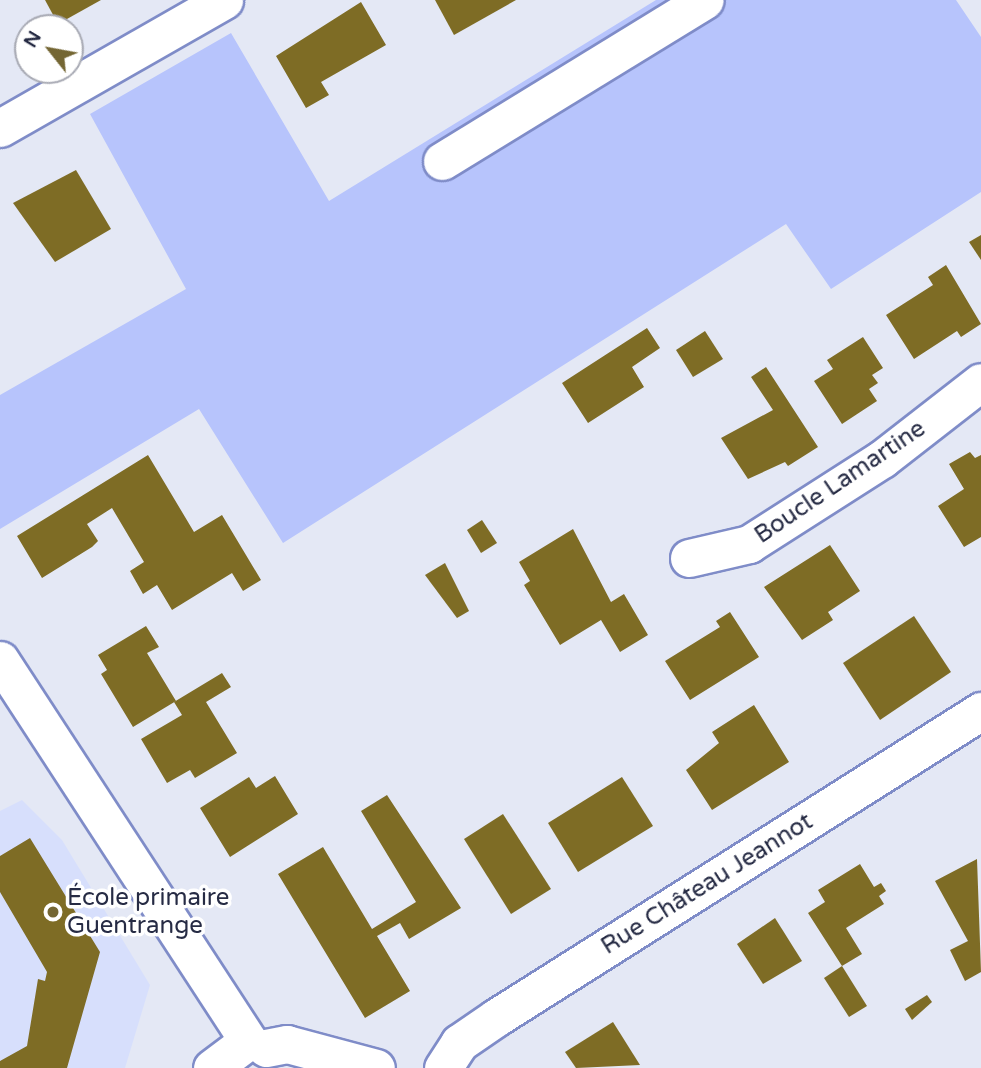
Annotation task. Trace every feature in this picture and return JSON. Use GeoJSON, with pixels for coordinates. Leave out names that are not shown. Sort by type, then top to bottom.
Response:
{"type":"FeatureCollection","features":[{"type":"Feature","properties":{"kind":"street"},"geometry":{"type":"LineString","coordinates":[[0,128],[224,0]]}},
{"type":"Feature","properties":{"kind":"street"},"geometry":{"type":"LineString","coordinates":[[442,161],[705,0]]}},
{"type":"Feature","properties":{"kind":"street","name":"Boucle Lamartine"},"geometry":{"type":"LineString","coordinates":[[689,558],[749,544],[883,459],[981,382]]}},
{"type":"Feature","properties":{"kind":"street"},"geometry":{"type":"LineString","coordinates":[[0,660],[267,1052]]}},
{"type":"Feature","properties":{"kind":"street","name":"Rue Château Jeannot"},"geometry":{"type":"LineString","coordinates":[[443,1068],[459,1043],[497,1017],[981,711]]}},
{"type":"Feature","properties":{"kind":"street"},"geometry":{"type":"LineString","coordinates":[[212,1068],[287,1044],[376,1068]]}},
{"type":"Feature","properties":{"kind":"shaded area"},"geometry":{"type":"Polygon","coordinates":[[[656,0],[956,0],[981,37],[981,192],[831,289],[786,224],[283,543],[199,409],[0,529],[0,395],[186,289],[90,114],[231,33],[329,201],[656,0]]]}},
{"type":"Feature","properties":{"kind":"shaded area","name":"École primaire Guentrange"},"geometry":{"type":"Polygon","coordinates":[[[22,800],[62,840],[150,985],[125,1068],[0,1068],[0,811],[22,800]]]}},
{"type":"Feature","properties":{"kind":"building"},"geometry":{"type":"Polygon","coordinates":[[[45,0],[101,0],[76,14],[53,14],[45,0]]]}},
{"type":"Feature","properties":{"kind":"building"},"geometry":{"type":"Polygon","coordinates":[[[435,0],[516,0],[454,35],[435,0]]]}},
{"type":"Feature","properties":{"kind":"building"},"geometry":{"type":"Polygon","coordinates":[[[361,2],[386,45],[321,82],[329,95],[306,108],[276,56],[361,2]]]}},
{"type":"Feature","properties":{"kind":"building"},"geometry":{"type":"Polygon","coordinates":[[[76,170],[111,229],[55,262],[13,203],[76,170]]]}},
{"type":"Feature","properties":{"kind":"building"},"geometry":{"type":"Polygon","coordinates":[[[981,235],[981,260],[969,242],[981,235]]]}},
{"type":"Feature","properties":{"kind":"building"},"geometry":{"type":"Polygon","coordinates":[[[946,265],[981,324],[961,337],[957,331],[914,359],[886,315],[933,285],[928,277],[946,265]]]}},
{"type":"Feature","properties":{"kind":"building"},"geometry":{"type":"Polygon","coordinates":[[[647,328],[660,348],[632,367],[644,387],[588,423],[562,383],[647,328]]]}},
{"type":"Feature","properties":{"kind":"building"},"geometry":{"type":"Polygon","coordinates":[[[705,331],[723,359],[693,377],[676,350],[705,331]]]}},
{"type":"Feature","properties":{"kind":"building"},"geometry":{"type":"Polygon","coordinates":[[[863,337],[883,368],[872,375],[878,383],[869,389],[877,401],[842,424],[814,381],[833,369],[827,360],[863,337]]]}},
{"type":"Feature","properties":{"kind":"building"},"geometry":{"type":"Polygon","coordinates":[[[766,367],[818,447],[788,466],[785,462],[748,479],[721,438],[773,410],[751,377],[766,367]]]}},
{"type":"Feature","properties":{"kind":"building"},"geometry":{"type":"Polygon","coordinates":[[[970,452],[975,458],[981,455],[981,537],[964,547],[938,506],[964,489],[949,464],[970,452]]]}},
{"type":"Feature","properties":{"kind":"building"},"geometry":{"type":"Polygon","coordinates":[[[148,455],[194,532],[222,515],[261,580],[243,591],[232,573],[172,610],[157,585],[143,594],[130,571],[144,562],[112,508],[87,524],[98,541],[92,547],[42,578],[17,536],[148,455]]]}},
{"type":"Feature","properties":{"kind":"building"},"geometry":{"type":"Polygon","coordinates":[[[482,520],[497,543],[481,553],[467,530],[482,520]]]}},
{"type":"Feature","properties":{"kind":"building"},"geometry":{"type":"Polygon","coordinates":[[[573,529],[611,602],[624,594],[648,635],[620,652],[601,620],[560,645],[524,585],[530,581],[519,562],[573,529]]]}},
{"type":"Feature","properties":{"kind":"building"},"geometry":{"type":"Polygon","coordinates":[[[830,545],[860,591],[828,612],[833,620],[802,640],[764,587],[830,545]]]}},
{"type":"Feature","properties":{"kind":"building"},"geometry":{"type":"Polygon","coordinates":[[[445,563],[469,611],[457,618],[425,575],[445,563]]]}},
{"type":"Feature","properties":{"kind":"building"},"geometry":{"type":"Polygon","coordinates":[[[730,612],[759,657],[690,700],[665,661],[720,627],[716,621],[730,612]]]}},
{"type":"Feature","properties":{"kind":"building"},"geometry":{"type":"Polygon","coordinates":[[[914,616],[951,672],[880,720],[843,663],[914,616]]]}},
{"type":"Feature","properties":{"kind":"building"},"geometry":{"type":"Polygon","coordinates":[[[146,626],[159,647],[147,653],[176,701],[133,727],[101,674],[107,670],[98,655],[146,626]]]}},
{"type":"Feature","properties":{"kind":"building"},"geometry":{"type":"Polygon","coordinates":[[[222,673],[231,687],[206,702],[237,753],[195,778],[190,770],[167,783],[141,739],[182,715],[174,702],[222,673]]]}},
{"type":"Feature","properties":{"kind":"building"},"geometry":{"type":"Polygon","coordinates":[[[754,705],[789,762],[712,810],[686,770],[719,743],[712,732],[754,705]]]}},
{"type":"Feature","properties":{"kind":"building"},"geometry":{"type":"Polygon","coordinates":[[[275,776],[298,814],[230,857],[200,808],[249,777],[256,788],[275,776]]]}},
{"type":"Feature","properties":{"kind":"building"},"geometry":{"type":"Polygon","coordinates":[[[622,777],[653,826],[578,872],[548,823],[622,777]]]}},
{"type":"Feature","properties":{"kind":"building"},"geometry":{"type":"Polygon","coordinates":[[[387,795],[461,908],[409,939],[400,923],[377,936],[410,991],[365,1018],[278,874],[323,847],[372,929],[416,902],[361,811],[387,795]]]}},
{"type":"Feature","properties":{"kind":"building"},"geometry":{"type":"Polygon","coordinates":[[[503,814],[551,889],[511,914],[464,839],[503,814]]]}},
{"type":"Feature","properties":{"kind":"building"},"geometry":{"type":"Polygon","coordinates":[[[30,838],[100,952],[67,1068],[0,1068],[0,1061],[27,1046],[38,979],[45,981],[47,972],[0,892],[0,856],[30,838]]]}},
{"type":"Feature","properties":{"kind":"building"},"geometry":{"type":"Polygon","coordinates":[[[977,859],[981,972],[965,981],[950,950],[968,941],[935,881],[977,859]]]}},
{"type":"Feature","properties":{"kind":"building"},"geometry":{"type":"Polygon","coordinates":[[[860,864],[874,887],[881,883],[886,891],[879,896],[884,904],[846,928],[862,954],[842,966],[808,913],[825,902],[818,890],[860,864]]]}},
{"type":"Feature","properties":{"kind":"building"},"geometry":{"type":"Polygon","coordinates":[[[775,918],[802,961],[763,984],[737,944],[775,918]]]}},
{"type":"Feature","properties":{"kind":"building"},"geometry":{"type":"Polygon","coordinates":[[[842,966],[867,1006],[849,1017],[824,978],[842,966]]]}},
{"type":"Feature","properties":{"kind":"building"},"geometry":{"type":"Polygon","coordinates":[[[927,995],[932,1002],[912,1020],[905,1009],[927,995]]]}},
{"type":"Feature","properties":{"kind":"building"},"geometry":{"type":"Polygon","coordinates":[[[613,1022],[640,1065],[576,1068],[565,1052],[613,1022]]]}},
{"type":"Feature","properties":{"kind":"place","name":"École primaire Guentrange"},"geometry":{"type":"Point","coordinates":[53,912]}}]}
